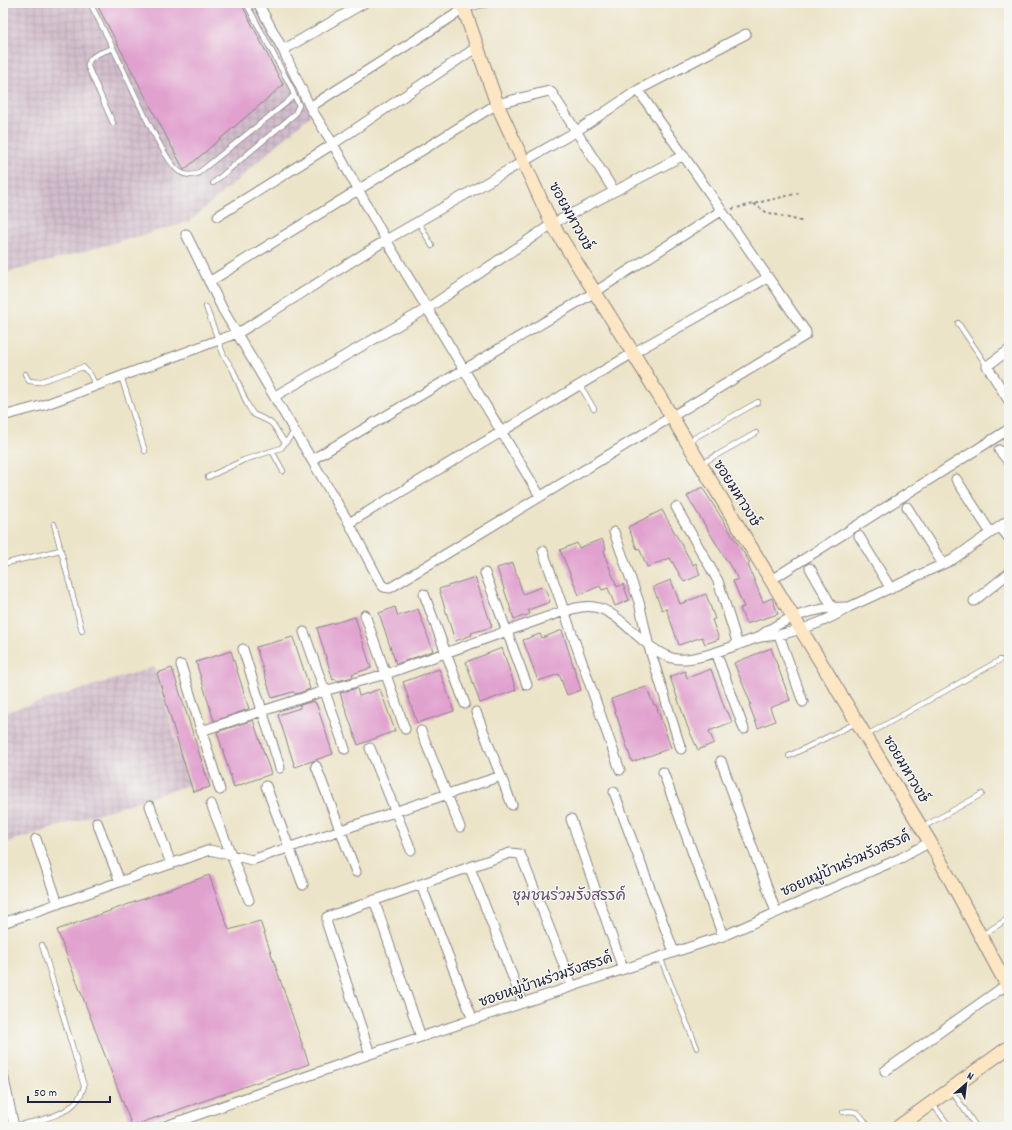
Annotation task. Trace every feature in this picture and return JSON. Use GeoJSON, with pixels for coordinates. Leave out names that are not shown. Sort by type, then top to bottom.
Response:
{"type":"FeatureCollection","features":[{"type":"Feature","properties":{"kind":"street"},"geometry":{"type":"LineString","coordinates":[[258,3],[283,50],[310,107],[333,144],[386,240],[540,496]]}},
{"type":"Feature","properties":{"kind":"street"},"geometry":{"type":"LineString","coordinates":[[283,50],[364,3]]}},
{"type":"Feature","properties":{"kind":"street"},"geometry":{"type":"LineString","coordinates":[[310,107],[463,6]]}},
{"type":"Feature","properties":{"kind":"street","name":"ซอยมหาวงษ์"},"geometry":{"type":"LineString","coordinates":[[463,6],[497,104],[552,224],[633,353],[699,465],[798,623],[930,842],[1008,987]]}},
{"type":"Feature","properties":{"kind":"street"},"geometry":{"type":"LineString","coordinates":[[3,416],[44,405],[218,341],[238,332],[418,221],[523,160],[575,132],[638,90],[746,34]]}},
{"type":"Feature","properties":{"kind":"street"},"geometry":{"type":"LineString","coordinates":[[218,216],[333,144],[477,47]]}},
{"type":"Feature","properties":{"kind":"street"},"geometry":{"type":"LineString","coordinates":[[186,234],[238,332],[349,522],[381,584],[387,589],[393,587],[806,335],[806,332],[767,278],[638,90]]}},
{"type":"Feature","properties":{"kind":"street"},"geometry":{"type":"LineString","coordinates":[[211,281],[497,104],[549,91],[552,93],[575,132],[614,191]]}},
{"type":"Feature","properties":{"kind":"street"},"geometry":{"type":"LineString","coordinates":[[275,396],[428,308],[552,224],[684,155]]}},
{"type":"Feature","properties":{"kind":"street"},"geometry":{"type":"LineString","coordinates":[[313,459],[595,292],[721,211]]}},
{"type":"Feature","properties":{"kind":"street"},"geometry":{"type":"LineString","coordinates":[[349,522],[633,353],[767,278]]}},
{"type":"Feature","properties":{"kind":"street"},"geometry":{"type":"LineString","coordinates":[[1009,350],[987,366],[1009,401]]}},
{"type":"Feature","properties":{"kind":"street"},"geometry":{"type":"LineString","coordinates":[[771,580],[1009,429]]}},
{"type":"Feature","properties":{"kind":"street"},"geometry":{"type":"LineString","coordinates":[[999,450],[1009,462]]}},
{"type":"Feature","properties":{"kind":"street"},"geometry":{"type":"LineString","coordinates":[[956,479],[991,533]]}},
{"type":"Feature","properties":{"kind":"street"},"geometry":{"type":"LineString","coordinates":[[676,507],[718,581],[738,645]]}},
{"type":"Feature","properties":{"kind":"street"},"geometry":{"type":"LineString","coordinates":[[907,507],[943,564]]}},
{"type":"Feature","properties":{"kind":"street"},"geometry":{"type":"LineString","coordinates":[[201,731],[324,691],[386,674],[564,611],[583,606],[595,607],[606,611],[649,647],[674,658],[686,658],[716,652],[759,638],[779,635],[798,623],[849,608],[943,564],[1009,520]]}},
{"type":"Feature","properties":{"kind":"street"},"geometry":{"type":"LineString","coordinates":[[1000,527],[1009,538]]}},
{"type":"Feature","properties":{"kind":"street"},"geometry":{"type":"LineString","coordinates":[[614,532],[639,602],[649,647],[681,749]]}},
{"type":"Feature","properties":{"kind":"street"},"geometry":{"type":"LineString","coordinates":[[859,536],[891,589]]}},
{"type":"Feature","properties":{"kind":"street"},"geometry":{"type":"LineString","coordinates":[[543,551],[620,770]]}},
{"type":"Feature","properties":{"kind":"street"},"geometry":{"type":"LineString","coordinates":[[810,568],[835,611]]}},
{"type":"Feature","properties":{"kind":"street"},"geometry":{"type":"LineString","coordinates":[[485,573],[527,685]]}},
{"type":"Feature","properties":{"kind":"street"},"geometry":{"type":"LineString","coordinates":[[974,601],[1009,573]]}},
{"type":"Feature","properties":{"kind":"street"},"geometry":{"type":"LineString","coordinates":[[424,594],[465,704]]}},
{"type":"Feature","properties":{"kind":"street"},"geometry":{"type":"LineString","coordinates":[[365,615],[405,729]]}},
{"type":"Feature","properties":{"kind":"street"},"geometry":{"type":"LineString","coordinates":[[759,638],[779,624],[798,623]]}},
{"type":"Feature","properties":{"kind":"street"},"geometry":{"type":"LineString","coordinates":[[304,632],[345,749]]}},
{"type":"Feature","properties":{"kind":"street"},"geometry":{"type":"LineString","coordinates":[[779,635],[803,702]]}},
{"type":"Feature","properties":{"kind":"street"},"geometry":{"type":"LineString","coordinates":[[243,649],[280,768]]}},
{"type":"Feature","properties":{"kind":"street"},"geometry":{"type":"LineString","coordinates":[[716,652],[744,729]]}},
{"type":"Feature","properties":{"kind":"street"},"geometry":{"type":"LineString","coordinates":[[181,665],[220,790]]}},
{"type":"Feature","properties":{"kind":"street"},"geometry":{"type":"LineString","coordinates":[[476,712],[512,805]]}},
{"type":"Feature","properties":{"kind":"street"},"geometry":{"type":"LineString","coordinates":[[421,731],[460,828]]}},
{"type":"Feature","properties":{"kind":"street"},"geometry":{"type":"LineString","coordinates":[[370,748],[411,850]]}},
{"type":"Feature","properties":{"kind":"street"},"geometry":{"type":"LineString","coordinates":[[721,761],[776,912]]}},
{"type":"Feature","properties":{"kind":"street"},"geometry":{"type":"LineString","coordinates":[[316,766],[356,872]]}},
{"type":"Feature","properties":{"kind":"street"},"geometry":{"type":"LineString","coordinates":[[663,772],[723,936]]}},
{"type":"Feature","properties":{"kind":"street"},"geometry":{"type":"LineString","coordinates":[[3,924],[210,850],[252,860],[501,776]]}},
{"type":"Feature","properties":{"kind":"street"},"geometry":{"type":"LineString","coordinates":[[266,786],[303,885]]}},
{"type":"Feature","properties":{"kind":"street"},"geometry":{"type":"LineString","coordinates":[[614,792],[674,952]]}},
{"type":"Feature","properties":{"kind":"street"},"geometry":{"type":"LineString","coordinates":[[212,804],[249,900]]}},
{"type":"Feature","properties":{"kind":"street"},"geometry":{"type":"LineString","coordinates":[[150,806],[171,864]]}},
{"type":"Feature","properties":{"kind":"street"},"geometry":{"type":"LineString","coordinates":[[571,819],[623,969]]}},
{"type":"Feature","properties":{"kind":"street"},"geometry":{"type":"LineString","coordinates":[[97,822],[120,882]]}},
{"type":"Feature","properties":{"kind":"street"},"geometry":{"type":"LineString","coordinates":[[36,840],[58,904]]}},
{"type":"Feature","properties":{"kind":"street","name":"ซอยหมู่บ้านร่วมรังสรรค์"},"geometry":{"type":"LineString","coordinates":[[170,1126],[370,1054],[723,936],[901,858],[930,842]]}},
{"type":"Feature","properties":{"kind":"street"},"geometry":{"type":"LineString","coordinates":[[370,1054],[326,920],[330,914],[421,885],[510,853],[520,854],[572,986]]}},
{"type":"Feature","properties":{"kind":"street"},"geometry":{"type":"LineString","coordinates":[[470,868],[523,1003]]}},
{"type":"Feature","properties":{"kind":"street"},"geometry":{"type":"LineString","coordinates":[[421,885],[473,1020]]}},
{"type":"Feature","properties":{"kind":"street"},"geometry":{"type":"LineString","coordinates":[[374,900],[421,1037]]}},
{"type":"Feature","properties":{"kind":"street"},"geometry":{"type":"LineString","coordinates":[[884,1071],[1008,987]]}},
{"type":"Feature","properties":{"kind":"street"},"geometry":{"type":"LineString","coordinates":[[898,1127],[1009,1047]]}},
{"type":"Feature","properties":{"kind":"street"},"geometry":{"type":"LineString","coordinates":[[3,1074],[14,1127]]}},
{"type":"Feature","properties":{"kind":"lane"},"geometry":{"type":"LineString","coordinates":[[90,3],[110,49],[164,153],[179,172],[188,176],[197,174],[294,95]]}},
{"type":"Feature","properties":{"kind":"lane"},"geometry":{"type":"LineString","coordinates":[[213,183],[295,114],[299,105],[246,3]]}},
{"type":"Feature","properties":{"kind":"lane"},"geometry":{"type":"LineString","coordinates":[[463,6],[492,3]]}},
{"type":"Feature","properties":{"kind":"lane"},"geometry":{"type":"LineString","coordinates":[[110,49],[90,58],[88,66],[113,123]]}},
{"type":"Feature","properties":{"kind":"lane"},"geometry":{"type":"LineString","coordinates":[[418,221],[432,246]]}},
{"type":"Feature","properties":{"kind":"lane"},"geometry":{"type":"LineString","coordinates":[[206,307],[218,341],[253,414],[270,422],[285,443]]}},
{"type":"Feature","properties":{"kind":"lane"},"geometry":{"type":"LineString","coordinates":[[958,323],[987,366]]}},
{"type":"Feature","properties":{"kind":"lane"},"geometry":{"type":"LineString","coordinates":[[25,374],[29,381],[39,382],[83,367],[90,374],[96,386]]}},
{"type":"Feature","properties":{"kind":"lane"},"geometry":{"type":"LineString","coordinates":[[122,376],[145,451]]}},
{"type":"Feature","properties":{"kind":"lane"},"geometry":{"type":"LineString","coordinates":[[580,385],[594,409]]}},
{"type":"Feature","properties":{"kind":"lane"},"geometry":{"type":"LineString","coordinates":[[686,443],[758,402]]}},
{"type":"Feature","properties":{"kind":"lane"},"geometry":{"type":"LineString","coordinates":[[208,477],[244,460],[272,451],[285,443],[296,431]]}},
{"type":"Feature","properties":{"kind":"lane"},"geometry":{"type":"LineString","coordinates":[[699,465],[756,433]]}},
{"type":"Feature","properties":{"kind":"lane"},"geometry":{"type":"LineString","coordinates":[[272,451],[283,471]]}},
{"type":"Feature","properties":{"kind":"lane"},"geometry":{"type":"LineString","coordinates":[[54,524],[82,631]]}},
{"type":"Feature","properties":{"kind":"lane"},"geometry":{"type":"LineString","coordinates":[[3,564],[60,550]]}},
{"type":"Feature","properties":{"kind":"lane"},"geometry":{"type":"LineString","coordinates":[[865,735],[1000,660]]}},
{"type":"Feature","properties":{"kind":"lane"},"geometry":{"type":"LineString","coordinates":[[789,756],[857,722]]}},
{"type":"Feature","properties":{"kind":"lane"},"geometry":{"type":"LineString","coordinates":[[921,828],[982,794]]}},
{"type":"Feature","properties":{"kind":"lane"},"geometry":{"type":"LineString","coordinates":[[980,936],[1009,918]]}},
{"type":"Feature","properties":{"kind":"lane"},"geometry":{"type":"LineString","coordinates":[[14,1127],[57,1115],[74,1105],[82,1095],[84,1086],[42,945]]}},
{"type":"Feature","properties":{"kind":"lane"},"geometry":{"type":"LineString","coordinates":[[660,957],[696,1048]]}},
{"type":"Feature","properties":{"kind":"lane"},"geometry":{"type":"LineString","coordinates":[[950,1089],[975,1125]]}},
{"type":"Feature","properties":{"kind":"lane"},"geometry":{"type":"LineString","coordinates":[[932,1102],[950,1127]]}},
{"type":"Feature","properties":{"kind":"lane"},"geometry":{"type":"LineString","coordinates":[[843,1112],[853,1110],[858,1113],[869,1127]]}},
{"type":"Feature","properties":{"kind":"path"},"geometry":{"type":"LineString","coordinates":[[721,211],[799,193]]}},
{"type":"Feature","properties":{"kind":"path"},"geometry":{"type":"LineString","coordinates":[[754,204],[766,212],[804,222]]}},
{"type":"Feature","properties":{"kind":"shaded area"},"geometry":{"type":"Polygon","coordinates":[[[3,3],[257,3],[311,115],[189,222],[3,274],[3,3]]]}},
{"type":"Feature","properties":{"kind":"shaded area"},"geometry":{"type":"Polygon","coordinates":[[[154,667],[189,785],[3,844],[3,713],[154,667]]]}},
{"type":"Feature","properties":{"kind":"building"},"geometry":{"type":"Polygon","coordinates":[[[96,3],[241,3],[283,85],[184,170],[96,3]]]}},
{"type":"Feature","properties":{"kind":"building"},"geometry":{"type":"Polygon","coordinates":[[[702,487],[750,563],[748,565],[763,602],[772,598],[778,614],[746,624],[740,608],[744,607],[733,581],[738,579],[687,496],[702,487]]]}},
{"type":"Feature","properties":{"kind":"building"},"geometry":{"type":"Polygon","coordinates":[[[662,510],[693,565],[696,563],[700,575],[684,582],[670,558],[647,567],[639,548],[637,549],[628,527],[662,510]]]}},
{"type":"Feature","properties":{"kind":"building"},"geometry":{"type":"Polygon","coordinates":[[[602,539],[606,549],[604,550],[607,561],[617,587],[623,584],[629,600],[615,606],[608,588],[602,590],[600,586],[579,595],[560,550],[577,543],[579,548],[602,539]]]}},
{"type":"Feature","properties":{"kind":"building"},"geometry":{"type":"Polygon","coordinates":[[[513,563],[523,594],[544,586],[550,602],[528,610],[530,614],[514,619],[497,568],[513,563]]]}},
{"type":"Feature","properties":{"kind":"building"},"geometry":{"type":"Polygon","coordinates":[[[475,577],[492,627],[471,633],[472,635],[455,641],[439,589],[475,577]]]}},
{"type":"Feature","properties":{"kind":"building"},"geometry":{"type":"Polygon","coordinates":[[[671,580],[680,604],[706,594],[715,619],[712,620],[719,639],[705,644],[702,637],[679,645],[666,608],[662,610],[653,587],[671,580]]]}},
{"type":"Feature","properties":{"kind":"building"},"geometry":{"type":"Polygon","coordinates":[[[395,607],[398,616],[418,609],[433,651],[396,664],[379,613],[395,607]]]}},
{"type":"Feature","properties":{"kind":"building"},"geometry":{"type":"Polygon","coordinates":[[[355,617],[371,668],[352,674],[353,677],[337,681],[336,679],[333,680],[317,628],[355,617]]]}},
{"type":"Feature","properties":{"kind":"building"},"geometry":{"type":"Polygon","coordinates":[[[562,630],[581,690],[567,695],[559,674],[538,681],[523,640],[540,634],[542,638],[562,630]]]}},
{"type":"Feature","properties":{"kind":"building"},"geometry":{"type":"Polygon","coordinates":[[[293,637],[310,689],[296,694],[293,692],[272,698],[256,647],[293,637]]]}},
{"type":"Feature","properties":{"kind":"building"},"geometry":{"type":"Polygon","coordinates":[[[502,648],[516,690],[480,703],[466,662],[502,648]]]}},
{"type":"Feature","properties":{"kind":"building"},"geometry":{"type":"Polygon","coordinates":[[[771,648],[790,700],[770,708],[775,721],[758,728],[749,705],[751,704],[734,663],[771,648]]]}},
{"type":"Feature","properties":{"kind":"building"},"geometry":{"type":"Polygon","coordinates":[[[231,651],[249,709],[214,721],[196,662],[231,651]]]}},
{"type":"Feature","properties":{"kind":"building"},"geometry":{"type":"Polygon","coordinates":[[[172,668],[210,787],[193,792],[157,673],[172,668]]]}},
{"type":"Feature","properties":{"kind":"building"},"geometry":{"type":"Polygon","coordinates":[[[439,669],[454,711],[417,723],[403,682],[439,669]]]}},
{"type":"Feature","properties":{"kind":"building"},"geometry":{"type":"Polygon","coordinates":[[[711,669],[726,712],[728,712],[732,722],[709,731],[714,743],[698,750],[688,728],[670,677],[685,671],[687,678],[711,669]]]}},
{"type":"Feature","properties":{"kind":"building"},"geometry":{"type":"Polygon","coordinates":[[[646,687],[654,705],[656,705],[671,748],[632,762],[611,699],[646,687]]]}},
{"type":"Feature","properties":{"kind":"building"},"geometry":{"type":"Polygon","coordinates":[[[357,688],[359,696],[380,689],[395,731],[358,745],[340,693],[357,688]]]}},
{"type":"Feature","properties":{"kind":"building"},"geometry":{"type":"Polygon","coordinates":[[[314,701],[316,703],[333,754],[295,767],[278,715],[300,708],[300,705],[314,701]]]}},
{"type":"Feature","properties":{"kind":"building"},"geometry":{"type":"Polygon","coordinates":[[[253,720],[271,774],[234,787],[217,732],[253,720]]]}},
{"type":"Feature","properties":{"kind":"building"},"geometry":{"type":"Polygon","coordinates":[[[209,875],[229,930],[260,921],[309,1064],[132,1126],[57,930],[209,875]]]}},
{"type":"Feature","properties":{"kind":"district","name":"ชุมชนร่วมรังสรรค์"},"geometry":{"type":"Point","coordinates":[569,897]}}]}
